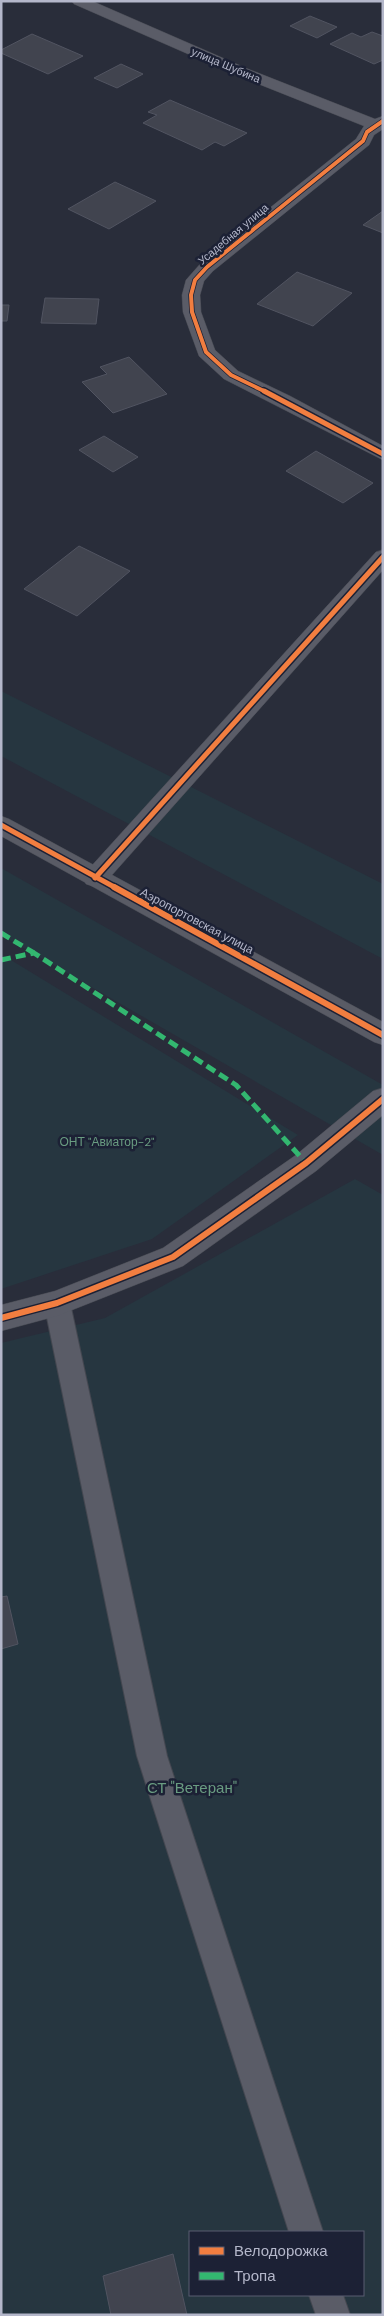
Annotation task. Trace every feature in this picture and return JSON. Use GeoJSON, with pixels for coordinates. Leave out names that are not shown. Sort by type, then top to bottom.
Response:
{"type":"FeatureCollection","features":[{"type":"Feature","properties":{"kind":"street","name":"улица Шубина"},"geometry":{"type":"LineString","coordinates":[[79,1],[242,72],[379,123]]}},
{"type":"Feature","properties":{"kind":"street","name":"Усадебная улица"},"geometry":{"type":"LineString","coordinates":[[379,123],[367,132],[370,142],[207,267],[195,280],[191,295],[192,312],[206,352],[231,375],[283,400],[383,454]]}},
{"type":"Feature","properties":{"kind":"street"},"geometry":{"type":"LineString","coordinates":[[95,878],[383,557]]}},
{"type":"Feature","properties":{"kind":"street","name":"Аэропортовская улица"},"geometry":{"type":"LineString","coordinates":[[1,825],[383,1034]]}},
{"type":"Feature","properties":{"kind":"street"},"geometry":{"type":"LineString","coordinates":[[1,1318],[57,1303],[173,1257],[306,1163],[383,1098]]}},
{"type":"Feature","properties":{"kind":"lane"},"geometry":{"type":"LineString","coordinates":[[57,1303],[152,1756],[306,2231]]}},
{"type":"Feature","properties":{"kind":"lane"},"geometry":{"type":"LineString","coordinates":[[326,2296],[333,2315]]}},
{"type":"Feature","properties":{"kind":"green space"},"geometry":{"type":"Polygon","coordinates":[[[1,691],[383,884],[383,959],[1,756],[1,691]]]}},
{"type":"Feature","properties":{"kind":"green space"},"geometry":{"type":"Polygon","coordinates":[[[1,868],[383,1085],[383,1155],[1,935],[1,868]]]}},
{"type":"Feature","properties":{"kind":"green space","name":"ОНТ \"Авиатор-2\""},"geometry":{"type":"Polygon","coordinates":[[[1,954],[298,1135],[152,1239],[1,1289],[1,954]]]}},
{"type":"Feature","properties":{"kind":"green space","name":"СТ \"Ветеран\""},"geometry":{"type":"Polygon","coordinates":[[[355,1179],[383,1195],[383,2315],[1,2315],[1,1343],[105,1318],[355,1179]]]}},
{"type":"Feature","properties":{"kind":"building"},"geometry":{"type":"Polygon","coordinates":[[[310,16],[337,27],[317,38],[290,26],[310,16]]]}},
{"type":"Feature","properties":{"kind":"building"},"geometry":{"type":"Polygon","coordinates":[[[372,32],[383,36],[383,60],[374,64],[330,44],[352,33],[361,37],[372,32]]]}},
{"type":"Feature","properties":{"kind":"building"},"geometry":{"type":"Polygon","coordinates":[[[32,34],[83,56],[48,74],[1,53],[1,50],[32,34]]]}},
{"type":"Feature","properties":{"kind":"building"},"geometry":{"type":"Polygon","coordinates":[[[121,64],[143,74],[117,88],[94,78],[121,64]]]}},
{"type":"Feature","properties":{"kind":"building"},"geometry":{"type":"Polygon","coordinates":[[[170,100],[247,133],[224,146],[215,142],[202,150],[143,123],[157,115],[148,112],[170,100]]]}},
{"type":"Feature","properties":{"kind":"building"},"geometry":{"type":"Polygon","coordinates":[[[115,182],[156,201],[109,229],[68,209],[115,182]]]}},
{"type":"Feature","properties":{"kind":"building"},"geometry":{"type":"Polygon","coordinates":[[[383,211],[383,233],[363,225],[383,211]]]}},
{"type":"Feature","properties":{"kind":"building"},"geometry":{"type":"Polygon","coordinates":[[[297,272],[352,293],[313,326],[257,304],[297,272]]]}},
{"type":"Feature","properties":{"kind":"building"},"geometry":{"type":"Polygon","coordinates":[[[45,298],[99,299],[96,324],[41,323],[45,298]]]}},
{"type":"Feature","properties":{"kind":"building"},"geometry":{"type":"Polygon","coordinates":[[[1,305],[9,305],[7,321],[1,321],[1,305]]]}},
{"type":"Feature","properties":{"kind":"building"},"geometry":{"type":"Polygon","coordinates":[[[129,357],[167,394],[113,413],[82,382],[107,374],[100,367],[129,357]]]}},
{"type":"Feature","properties":{"kind":"building"},"geometry":{"type":"Polygon","coordinates":[[[104,436],[138,457],[113,472],[79,450],[104,436]]]}},
{"type":"Feature","properties":{"kind":"building"},"geometry":{"type":"Polygon","coordinates":[[[316,451],[373,483],[343,503],[286,471],[316,451]]]}},
{"type":"Feature","properties":{"kind":"building"},"geometry":{"type":"Polygon","coordinates":[[[79,546],[130,571],[77,616],[24,589],[79,546]]]}},
{"type":"Feature","properties":{"kind":"building"},"geometry":{"type":"Polygon","coordinates":[[[7,1596],[18,1644],[1,1649],[1,1597],[7,1596]]]}},
{"type":"Feature","properties":{"kind":"building"},"geometry":{"type":"Polygon","coordinates":[[[173,2254],[187,2315],[111,2315],[103,2276],[173,2254]]]}},
{"type":"Feature","properties":{"kind":"marked path"},"geometry":{"type":"LineString","coordinates":[[1,933],[34,953]]}},
{"type":"Feature","properties":{"kind":"marked path"},"geometry":{"type":"LineString","coordinates":[[1,960],[34,953],[236,1085],[306,1163]]}},
{"type":"Feature","properties":{"kind":"cycle path"},"geometry":{"type":"LineString","coordinates":[[383,121],[367,132],[363,141],[207,267],[195,280],[191,295],[192,312],[206,352],[231,375],[283,400],[383,454]]}},
{"type":"Feature","properties":{"kind":"cycle path"},"geometry":{"type":"LineString","coordinates":[[95,878],[383,557]]}},
{"type":"Feature","properties":{"kind":"cycle path"},"geometry":{"type":"LineString","coordinates":[[1,825],[383,1035]]}},
{"type":"Feature","properties":{"kind":"cycle path"},"geometry":{"type":"LineString","coordinates":[[1,1318],[57,1303],[173,1257],[306,1163],[383,1099]]}}]}
